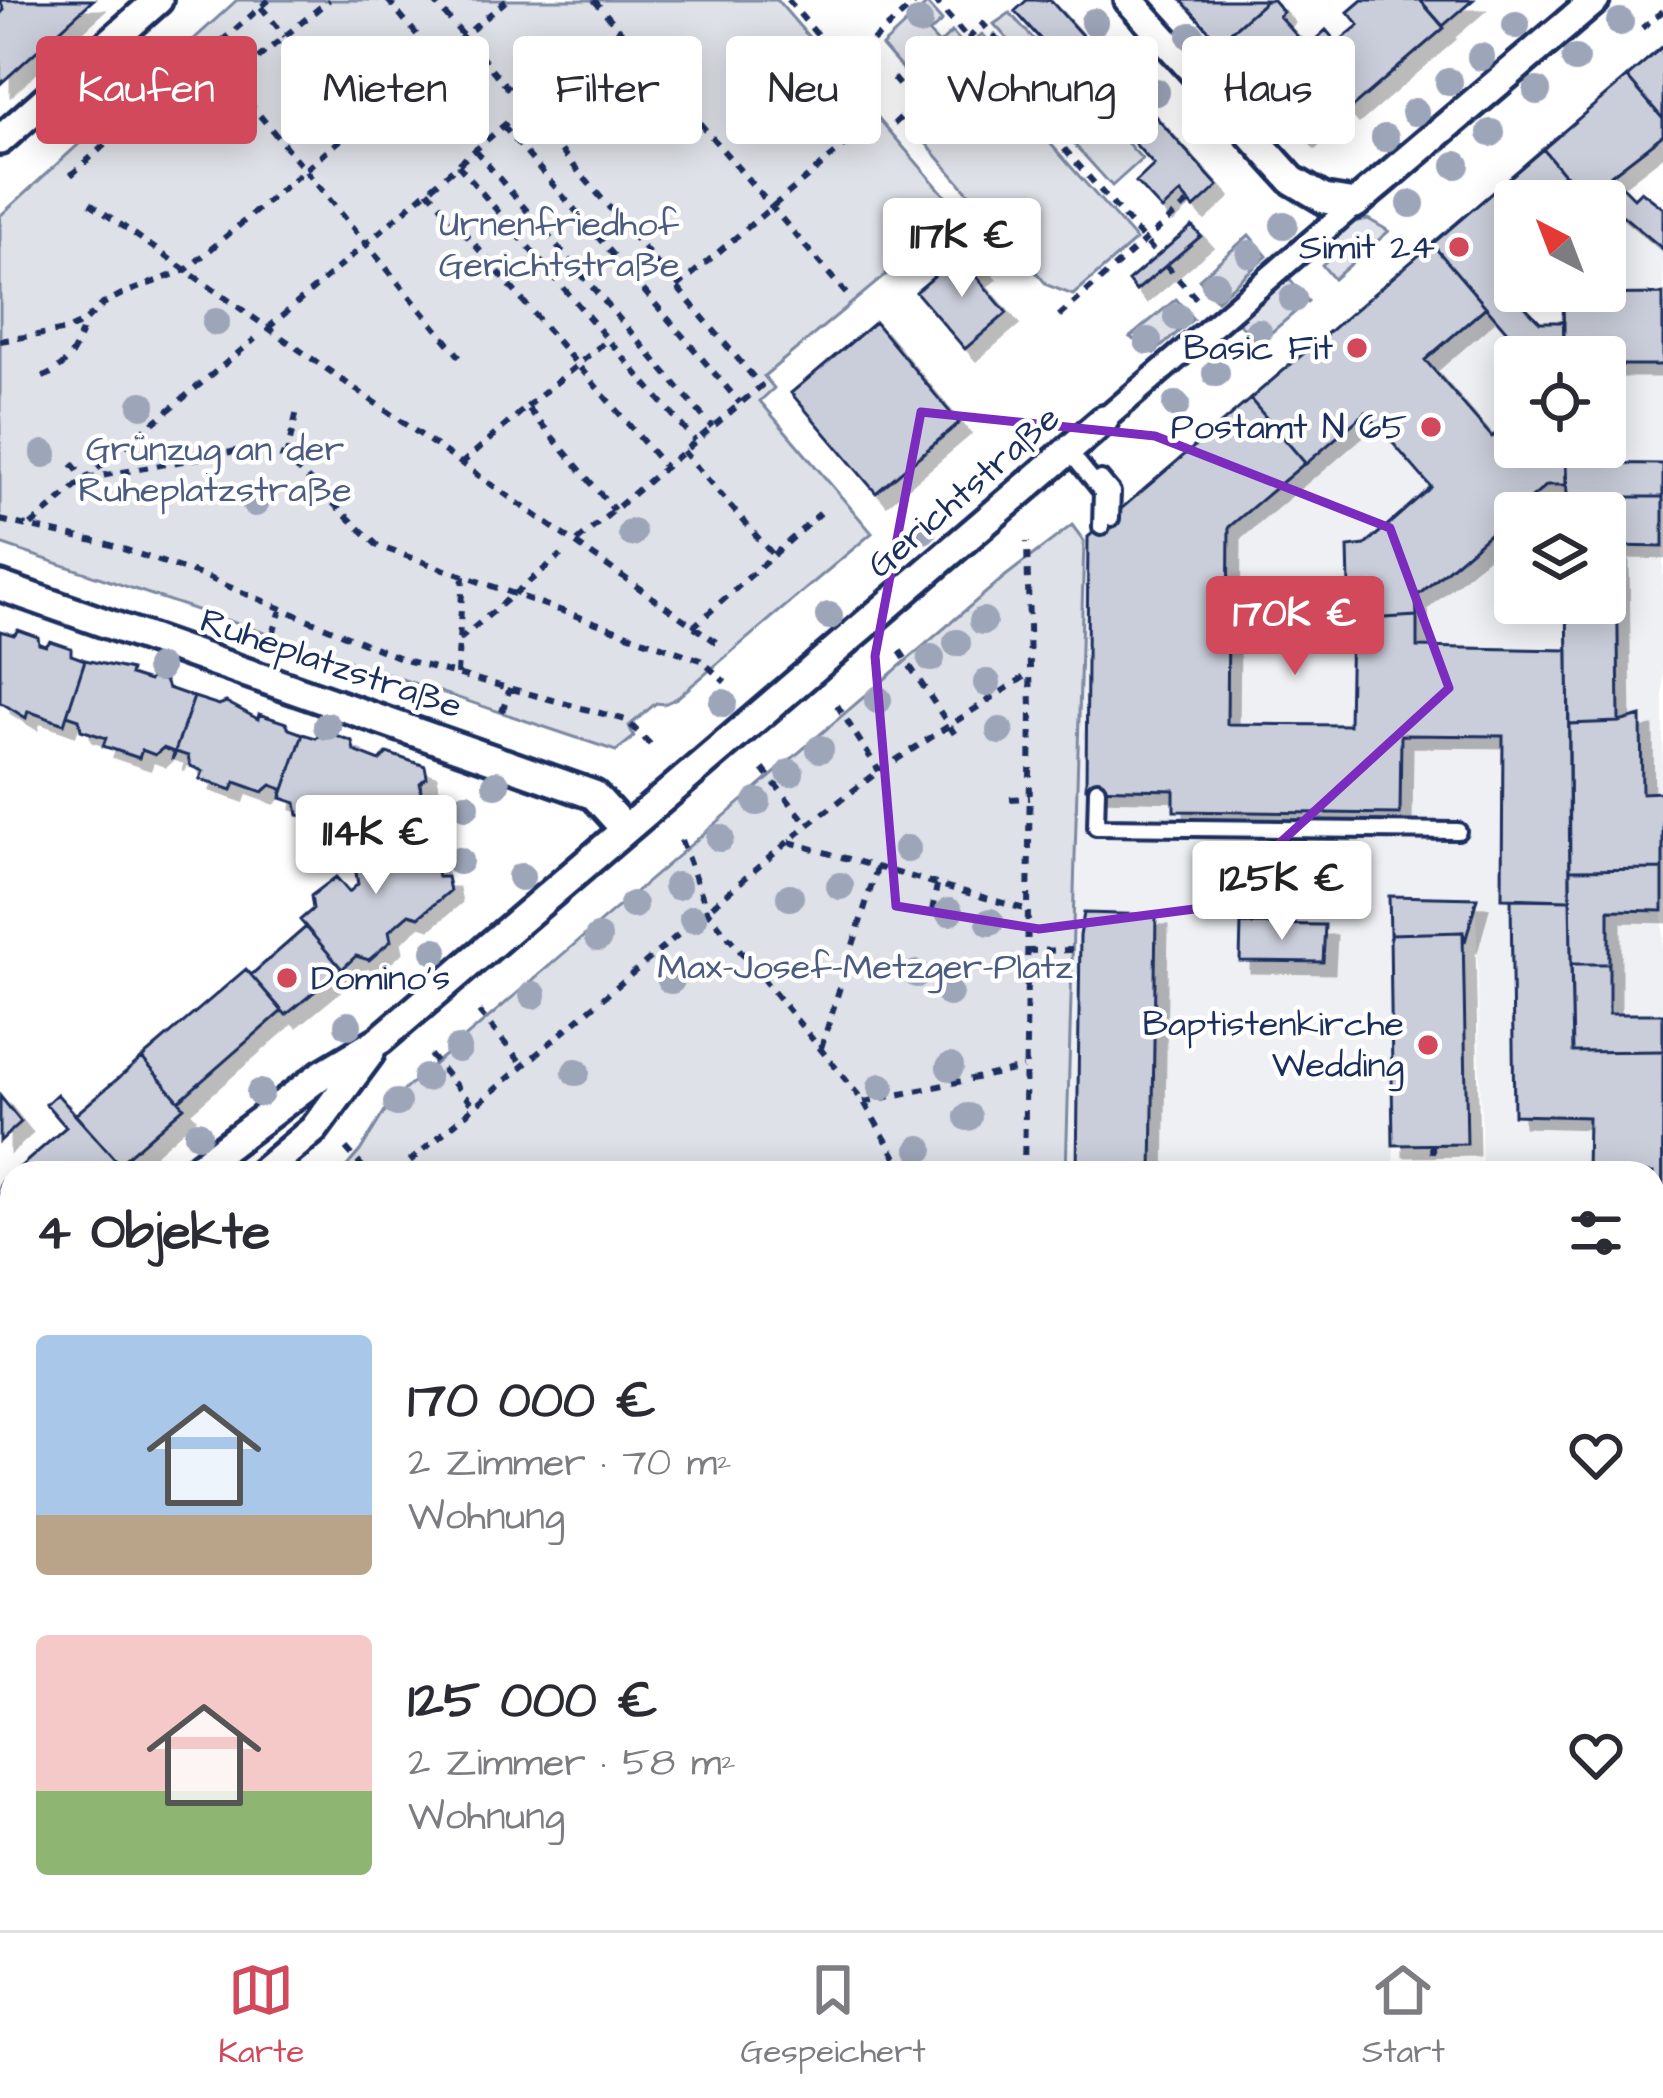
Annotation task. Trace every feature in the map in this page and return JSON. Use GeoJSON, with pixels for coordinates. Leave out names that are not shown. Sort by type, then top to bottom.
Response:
{"type":"FeatureCollection","features":[{"type":"Feature","properties":{"kind":"street"},"geometry":{"type":"LineString","coordinates":[[0,140],[158,0]]}},
{"type":"Feature","properties":{"kind":"street"},"geometry":{"type":"LineString","coordinates":[[1129,0],[1292,180],[1324,200],[1355,204]]}},
{"type":"Feature","properties":{"kind":"street","name":"Gerichtstraße"},"geometry":{"type":"LineString","coordinates":[[207,1161],[321,1075],[380,1040],[1595,0]]}},
{"type":"Feature","properties":{"kind":"street","name":"Ruheplatzstraße"},"geometry":{"type":"LineString","coordinates":[[0,586],[594,795],[626,830]]}},
{"type":"Feature","properties":{"kind":"street","name":"Gerichtstraße"},"geometry":{"type":"LineString","coordinates":[[276,1161],[314,1129],[380,1040]]}},
{"type":"Feature","properties":{"kind":"lane"},"geometry":{"type":"LineString","coordinates":[[1071,448],[1102,492],[1106,523]]}},
{"type":"Feature","properties":{"kind":"lane"},"geometry":{"type":"LineString","coordinates":[[1097,789],[1096,827],[1458,831]]}},
{"type":"Feature","properties":{"kind":"path"},"geometry":{"type":"LineString","coordinates":[[228,36],[269,0]]}},
{"type":"Feature","properties":{"kind":"path"},"geometry":{"type":"LineString","coordinates":[[261,7],[285,36],[328,0]]}},
{"type":"Feature","properties":{"kind":"path"},"geometry":{"type":"LineString","coordinates":[[388,0],[418,36]]}},
{"type":"Feature","properties":{"kind":"path"},"geometry":{"type":"LineString","coordinates":[[434,0],[463,36]]}},
{"type":"Feature","properties":{"kind":"path"},"geometry":{"type":"LineString","coordinates":[[465,36],[507,0]]}},
{"type":"Feature","properties":{"kind":"path"},"geometry":{"type":"LineString","coordinates":[[594,0],[849,297]]}},
{"type":"Feature","properties":{"kind":"path"},"geometry":{"type":"LineString","coordinates":[[788,0],[844,67],[918,0]]}},
{"type":"Feature","properties":{"kind":"path"},"geometry":{"type":"LineString","coordinates":[[934,0],[965,36]]}},
{"type":"Feature","properties":{"kind":"path"},"geometry":{"type":"LineString","coordinates":[[1642,28],[1663,11]]}},
{"type":"Feature","properties":{"kind":"path"},"geometry":{"type":"LineString","coordinates":[[971,36],[983,25],[994,36]]}},
{"type":"Feature","properties":{"kind":"path"},"geometry":{"type":"LineString","coordinates":[[257,59],[281,39]]}},
{"type":"Feature","properties":{"kind":"path"},"geometry":{"type":"LineString","coordinates":[[489,67],[513,95]]}},
{"type":"Feature","properties":{"kind":"path"},"geometry":{"type":"LineString","coordinates":[[893,78],[916,104],[894,124]]}},
{"type":"Feature","properties":{"kind":"path"},"geometry":{"type":"LineString","coordinates":[[257,114],[460,356]]}},
{"type":"Feature","properties":{"kind":"path"},"geometry":{"type":"LineString","coordinates":[[268,328],[513,117]]}},
{"type":"Feature","properties":{"kind":"path"},"geometry":{"type":"LineString","coordinates":[[502,126],[740,403]]}},
{"type":"Feature","properties":{"kind":"path"},"geometry":{"type":"LineString","coordinates":[[70,175],[105,144]]}},
{"type":"Feature","properties":{"kind":"path"},"geometry":{"type":"LineString","coordinates":[[0,341],[67,330],[122,294],[186,270],[336,144]]}},
{"type":"Feature","properties":{"kind":"path"},"geometry":{"type":"LineString","coordinates":[[555,144],[760,386],[574,544]]}},
{"type":"Feature","properties":{"kind":"path"},"geometry":{"type":"LineString","coordinates":[[677,287],[846,144]]}},
{"type":"Feature","properties":{"kind":"path"},"geometry":{"type":"LineString","coordinates":[[1062,144],[1158,256]]}},
{"type":"Feature","properties":{"kind":"path"},"geometry":{"type":"LineString","coordinates":[[475,150],[712,427]]}},
{"type":"Feature","properties":{"kind":"path"},"geometry":{"type":"LineString","coordinates":[[458,165],[695,442]]}},
{"type":"Feature","properties":{"kind":"path"},"geometry":{"type":"LineString","coordinates":[[428,190],[665,467]]}},
{"type":"Feature","properties":{"kind":"path"},"geometry":{"type":"LineString","coordinates":[[1059,316],[1190,202]]}},
{"type":"Feature","properties":{"kind":"path"},"geometry":{"type":"LineString","coordinates":[[91,203],[716,642]]}},
{"type":"Feature","properties":{"kind":"path"},"geometry":{"type":"LineString","coordinates":[[43,376],[68,361],[84,322]]}},
{"type":"Feature","properties":{"kind":"path"},"geometry":{"type":"LineString","coordinates":[[31,525],[255,339]]}},
{"type":"Feature","properties":{"kind":"path"},"geometry":{"type":"LineString","coordinates":[[461,464],[606,341]]}},
{"type":"Feature","properties":{"kind":"path"},"geometry":{"type":"LineString","coordinates":[[527,407],[614,510]]}},
{"type":"Feature","properties":{"kind":"path"},"geometry":{"type":"LineString","coordinates":[[286,458],[297,411]]}},
{"type":"Feature","properties":{"kind":"path"},"geometry":{"type":"LineString","coordinates":[[85,479],[258,447],[286,458],[377,546],[701,660],[725,682]]}},
{"type":"Feature","properties":{"kind":"path"},"geometry":{"type":"LineString","coordinates":[[683,451],[773,554]]}},
{"type":"Feature","properties":{"kind":"path"},"geometry":{"type":"LineString","coordinates":[[72,464],[85,479]]}},
{"type":"Feature","properties":{"kind":"path"},"geometry":{"type":"LineString","coordinates":[[693,627],[824,510]]}},
{"type":"Feature","properties":{"kind":"path"},"geometry":{"type":"LineString","coordinates":[[0,520],[108,544],[201,575],[366,646],[626,720],[652,746]]}},
{"type":"Feature","properties":{"kind":"path"},"geometry":{"type":"LineString","coordinates":[[1024,1161],[1030,798],[1027,542]]}},
{"type":"Feature","properties":{"kind":"path"},"geometry":{"type":"LineString","coordinates":[[459,640],[561,555]]}},
{"type":"Feature","properties":{"kind":"path"},"geometry":{"type":"LineString","coordinates":[[457,674],[463,576]]}},
{"type":"Feature","properties":{"kind":"path"},"geometry":{"type":"LineString","coordinates":[[273,634],[281,610]]}},
{"type":"Feature","properties":{"kind":"path"},"geometry":{"type":"LineString","coordinates":[[900,651],[958,739]]}},
{"type":"Feature","properties":{"kind":"path"},"geometry":{"type":"LineString","coordinates":[[410,1161],[808,825],[879,771],[1029,674]]}},
{"type":"Feature","properties":{"kind":"path"},"geometry":{"type":"LineString","coordinates":[[502,712],[510,688]]}},
{"type":"Feature","properties":{"kind":"path"},"geometry":{"type":"LineString","coordinates":[[837,705],[879,771]]}},
{"type":"Feature","properties":{"kind":"path"},"geometry":{"type":"LineString","coordinates":[[763,769],[808,825]]}},
{"type":"Feature","properties":{"kind":"path"},"geometry":{"type":"LineString","coordinates":[[1010,799],[1030,798]]}},
{"type":"Feature","properties":{"kind":"path"},"geometry":{"type":"LineString","coordinates":[[831,808],[840,820]]}},
{"type":"Feature","properties":{"kind":"path"},"geometry":{"type":"LineString","coordinates":[[681,840],[708,912],[864,1102],[898,1161]]}},
{"type":"Feature","properties":{"kind":"path"},"geometry":{"type":"LineString","coordinates":[[789,842],[1028,910]]}},
{"type":"Feature","properties":{"kind":"path"},"geometry":{"type":"LineString","coordinates":[[821,1049],[877,868]]}},
{"type":"Feature","properties":{"kind":"path"},"geometry":{"type":"LineString","coordinates":[[932,911],[948,874]]}},
{"type":"Feature","properties":{"kind":"path"},"geometry":{"type":"LineString","coordinates":[[1027,951],[1072,950]]}},
{"type":"Feature","properties":{"kind":"path"},"geometry":{"type":"LineString","coordinates":[[479,1012],[524,1066]]}},
{"type":"Feature","properties":{"kind":"path"},"geometry":{"type":"LineString","coordinates":[[1009,1017],[1024,1016]]}},
{"type":"Feature","properties":{"kind":"path"},"geometry":{"type":"LineString","coordinates":[[430,1055],[474,1107]]}},
{"type":"Feature","properties":{"kind":"path"},"geometry":{"type":"LineString","coordinates":[[864,1102],[934,1083],[1023,1068]]}},
{"type":"Feature","properties":{"kind":"path"},"geometry":{"type":"LineString","coordinates":[[1432,1144],[1433,1161]]}},
{"type":"Feature","properties":{"kind":"path"},"geometry":{"type":"LineString","coordinates":[[346,1148],[357,1161]]}},
{"type":"Feature","properties":{"kind":"highlighted area"},"geometry":{"type":"Polygon","coordinates":[[[921,412],[1155,436],[1390,528],[1449,688],[1210,907],[1039,929],[896,906],[875,656],[921,412]]]}},
{"type":"Feature","properties":{"kind":"shaded area"},"geometry":{"type":"Polygon","coordinates":[[[1626,221],[1663,249],[1663,1161],[1482,1161],[1476,898],[1390,896],[1394,1161],[1066,1161],[1084,541],[1432,244],[1511,336],[1494,336],[1494,468],[1626,468],[1626,336],[1564,336],[1563,312],[1626,312],[1626,221]]]}},
{"type":"Feature","properties":{"kind":"green space","name":"Urnenfriedhof Gerichtstraße"},"geometry":{"type":"Polygon","coordinates":[[[237,0],[777,0],[808,36],[726,36],[726,144],[881,144],[881,121],[960,213],[764,376],[774,388],[760,401],[872,533],[677,698],[656,703],[629,726],[634,737],[616,751],[0,544],[0,216],[79,144],[257,144],[257,36],[198,36],[237,0]]]}},
{"type":"Feature","properties":{"kind":"green space"},"geometry":{"type":"Polygon","coordinates":[[[927,4],[942,21],[929,33],[932,36],[905,36],[905,72],[882,46],[927,4]]]}},
{"type":"Feature","properties":{"kind":"green space"},"geometry":{"type":"Polygon","coordinates":[[[1010,13],[1031,36],[1005,36],[994,24],[1010,13]]]}},
{"type":"Feature","properties":{"kind":"green space"},"geometry":{"type":"Polygon","coordinates":[[[927,144],[1051,144],[1136,240],[1073,295],[1047,285],[927,144]]]}},
{"type":"Feature","properties":{"kind":"green space"},"geometry":{"type":"Polygon","coordinates":[[[1074,144],[1128,144],[1142,159],[1112,186],[1074,144]]]}},
{"type":"Feature","properties":{"kind":"green space"},"geometry":{"type":"Polygon","coordinates":[[[1368,219],[1389,231],[1334,279],[1322,265],[1334,254],[1327,246],[1354,222],[1368,219]]]}},
{"type":"Feature","properties":{"kind":"green space"},"geometry":{"type":"Polygon","coordinates":[[[1249,235],[1267,256],[1217,300],[1199,279],[1249,235]]]}},
{"type":"Feature","properties":{"kind":"green space"},"geometry":{"type":"Polygon","coordinates":[[[1289,278],[1308,301],[1258,344],[1238,322],[1289,278]]]}},
{"type":"Feature","properties":{"kind":"green space"},"geometry":{"type":"Polygon","coordinates":[[[1176,299],[1193,319],[1154,353],[1130,337],[1176,299]]]}},
{"type":"Feature","properties":{"kind":"green space","name":"Max-Josef-Metzger-Platz"},"geometry":{"type":"Polygon","coordinates":[[[1072,525],[1084,541],[1066,1161],[351,1161],[391,1101],[1003,578],[1072,525]]]}},
{"type":"Feature","properties":{"kind":"building"},"geometry":{"type":"Polygon","coordinates":[[[0,0],[93,0],[53,36],[36,36],[36,51],[0,84],[0,14],[4,10],[0,0]]]}},
{"type":"Feature","properties":{"kind":"building"},"geometry":{"type":"Polygon","coordinates":[[[1027,0],[1050,0],[1083,36],[1038,36],[1015,11],[1027,0]]]}},
{"type":"Feature","properties":{"kind":"building"},"geometry":{"type":"Polygon","coordinates":[[[1181,0],[1267,0],[1226,36],[1214,36],[1181,0]]]}},
{"type":"Feature","properties":{"kind":"building"},"geometry":{"type":"Polygon","coordinates":[[[1267,0],[1273,0],[1283,12],[1279,16],[1297,36],[1226,36],[1267,0]]]}},
{"type":"Feature","properties":{"kind":"building"},"geometry":{"type":"Polygon","coordinates":[[[1362,0],[1420,0],[1444,28],[1355,105],[1355,36],[1346,36],[1359,25],[1348,12],[1362,0]]]}},
{"type":"Feature","properties":{"kind":"building"},"geometry":{"type":"Polygon","coordinates":[[[1420,0],[1473,0],[1443,26],[1420,0]]]}},
{"type":"Feature","properties":{"kind":"building"},"geometry":{"type":"Polygon","coordinates":[[[1663,46],[1663,119],[1627,77],[1663,46]]]}},
{"type":"Feature","properties":{"kind":"building"},"geometry":{"type":"Polygon","coordinates":[[[1627,77],[1663,119],[1663,135],[1611,175],[1616,180],[1574,180],[1543,149],[1627,77]]]}},
{"type":"Feature","properties":{"kind":"building"},"geometry":{"type":"Polygon","coordinates":[[[1158,120],[1218,186],[1194,208],[1181,193],[1162,210],[1136,182],[1154,165],[1135,144],[1158,144],[1158,120]]]}},
{"type":"Feature","properties":{"kind":"building"},"geometry":{"type":"Polygon","coordinates":[[[1543,149],[1563,173],[1563,180],[1507,180],[1543,149]]]}},
{"type":"Feature","properties":{"kind":"building"},"geometry":{"type":"Polygon","coordinates":[[[1626,190],[1634,198],[1641,191],[1663,208],[1663,249],[1626,218],[1626,190]]]}},
{"type":"Feature","properties":{"kind":"building"},"geometry":{"type":"Polygon","coordinates":[[[1494,191],[1494,312],[1530,312],[1540,322],[1564,322],[1564,336],[1511,336],[1432,244],[1494,191]]]}},
{"type":"Feature","properties":{"kind":"building"},"geometry":{"type":"Polygon","coordinates":[[[1192,226],[1201,236],[1136,291],[1128,281],[1192,226]]]}},
{"type":"Feature","properties":{"kind":"building","name":"Postamt N 65"},"geometry":{"type":"Polygon","coordinates":[[[1432,244],[1486,307],[1425,360],[1494,435],[1494,468],[1566,468],[1566,485],[1547,485],[1539,492],[1494,492],[1494,530],[1416,597],[1417,616],[1351,620],[1350,603],[1368,599],[1366,584],[1349,586],[1348,547],[1365,545],[1431,487],[1366,412],[1306,464],[1250,399],[1432,244]]]}},
{"type":"Feature","properties":{"kind":"building"},"geometry":{"type":"Polygon","coordinates":[[[972,254],[984,268],[975,275],[1007,313],[965,349],[916,292],[934,277],[931,273],[938,267],[941,270],[959,255],[964,261],[972,254]]]}},
{"type":"Feature","properties":{"kind":"building"},"geometry":{"type":"Polygon","coordinates":[[[1626,294],[1663,294],[1663,365],[1626,365],[1626,336],[1564,336],[1563,312],[1626,312],[1626,294]]]}},
{"type":"Feature","properties":{"kind":"building"},"geometry":{"type":"Polygon","coordinates":[[[875,322],[959,423],[876,493],[791,393],[875,322]]]}},
{"type":"Feature","properties":{"kind":"building"},"geometry":{"type":"Polygon","coordinates":[[[1250,399],[1305,463],[1229,527],[1227,724],[1349,725],[1351,620],[1417,616],[1417,647],[1568,650],[1570,900],[1502,898],[1503,736],[1401,735],[1400,814],[1174,811],[1174,790],[1086,788],[1088,537],[1250,399]]]}},
{"type":"Feature","properties":{"kind":"building"},"geometry":{"type":"Polygon","coordinates":[[[1663,464],[1663,497],[1567,492],[1566,468],[1663,464]]]}},
{"type":"Feature","properties":{"kind":"building"},"geometry":{"type":"Polygon","coordinates":[[[1626,497],[1663,497],[1663,547],[1626,546],[1626,497]]]}},
{"type":"Feature","properties":{"kind":"building"},"geometry":{"type":"Polygon","coordinates":[[[1567,624],[1618,624],[1619,722],[1569,724],[1567,624]]]}},
{"type":"Feature","properties":{"kind":"building"},"geometry":{"type":"Polygon","coordinates":[[[18,630],[38,637],[39,644],[46,646],[50,641],[71,648],[71,655],[85,660],[64,724],[28,711],[26,718],[0,702],[0,631],[14,635],[18,630]]]}},
{"type":"Feature","properties":{"kind":"building"},"geometry":{"type":"Polygon","coordinates":[[[85,660],[131,670],[130,675],[149,681],[151,677],[165,681],[168,688],[194,697],[172,760],[174,752],[163,748],[155,755],[142,750],[139,758],[103,746],[106,738],[81,730],[79,719],[67,715],[85,660]]]}},
{"type":"Feature","properties":{"kind":"building"},"geometry":{"type":"Polygon","coordinates":[[[194,697],[219,705],[226,702],[258,719],[259,714],[286,723],[303,734],[281,798],[282,789],[271,785],[263,792],[235,782],[232,790],[200,779],[203,771],[190,766],[188,756],[176,752],[172,760],[194,697]]]}},
{"type":"Feature","properties":{"kind":"building"},"geometry":{"type":"Polygon","coordinates":[[[1641,716],[1642,793],[1663,792],[1663,869],[1570,870],[1569,724],[1641,716]]]}},
{"type":"Feature","properties":{"kind":"building"},"geometry":{"type":"Polygon","coordinates":[[[324,731],[352,741],[354,751],[380,761],[387,753],[425,766],[427,777],[420,783],[425,829],[429,830],[351,845],[343,807],[332,803],[326,821],[298,815],[296,803],[281,798],[303,734],[316,738],[324,731]]]}},
{"type":"Feature","properties":{"kind":"building"},"geometry":{"type":"Polygon","coordinates":[[[429,830],[425,833],[438,877],[447,877],[450,891],[419,917],[409,914],[389,931],[391,941],[369,960],[356,956],[342,969],[300,920],[313,909],[311,896],[336,877],[349,892],[358,884],[351,845],[429,830]]]}},
{"type":"Feature","properties":{"kind":"building"},"geometry":{"type":"Polygon","coordinates":[[[1663,869],[1663,911],[1609,910],[1609,964],[1571,964],[1570,870],[1663,869]]]}},
{"type":"Feature","properties":{"kind":"building"},"geometry":{"type":"Polygon","coordinates":[[[1238,875],[1328,877],[1328,893],[1238,891],[1238,875]]]}},
{"type":"Feature","properties":{"kind":"building"},"geometry":{"type":"Polygon","coordinates":[[[1389,896],[1477,898],[1465,942],[1463,932],[1390,934],[1389,896]]]}},
{"type":"Feature","properties":{"kind":"building"},"geometry":{"type":"Polygon","coordinates":[[[1511,899],[1570,900],[1573,1052],[1663,1051],[1663,1161],[1587,1161],[1588,1117],[1514,1115],[1511,899]]]}},
{"type":"Feature","properties":{"kind":"building"},"geometry":{"type":"Polygon","coordinates":[[[1084,913],[1156,915],[1152,1161],[1077,1161],[1084,913]]]}},
{"type":"Feature","properties":{"kind":"building"},"geometry":{"type":"Polygon","coordinates":[[[1241,924],[1325,925],[1323,962],[1240,961],[1241,924]]]}},
{"type":"Feature","properties":{"kind":"building"},"geometry":{"type":"Polygon","coordinates":[[[306,927],[342,969],[286,1015],[251,975],[306,927]]]}},
{"type":"Feature","properties":{"kind":"building","name":"Baptistenkirche Wedding"},"geometry":{"type":"Polygon","coordinates":[[[1463,932],[1467,1144],[1393,1145],[1390,934],[1463,932]]]}},
{"type":"Feature","properties":{"kind":"building"},"geometry":{"type":"Polygon","coordinates":[[[1571,964],[1609,964],[1609,1014],[1663,1014],[1663,1051],[1573,1052],[1571,964]]]}},
{"type":"Feature","properties":{"kind":"building"},"geometry":{"type":"Polygon","coordinates":[[[246,969],[282,1011],[179,1101],[142,1058],[246,969]]]}},
{"type":"Feature","properties":{"kind":"building"},"geometry":{"type":"Polygon","coordinates":[[[142,1058],[184,1107],[122,1161],[116,1161],[75,1115],[142,1058]]]}},
{"type":"Feature","properties":{"kind":"building"},"geometry":{"type":"Polygon","coordinates":[[[57,1094],[116,1161],[27,1161],[66,1127],[46,1104],[57,1094]]]}},
{"type":"Feature","properties":{"kind":"building"},"geometry":{"type":"Polygon","coordinates":[[[0,1096],[21,1122],[0,1141],[0,1096]]]}},
{"type":"Feature","properties":{"kind":"place","name":"Simit 24"},"geometry":{"type":"Point","coordinates":[1459,247]}},
{"type":"Feature","properties":{"kind":"place","name":"Basic Fit"},"geometry":{"type":"Point","coordinates":[1357,348]}},
{"type":"Feature","properties":{"kind":"place","name":"Postamt N 65"},"geometry":{"type":"Point","coordinates":[1431,427]}},
{"type":"Feature","properties":{"kind":"place","name":"Domino's"},"geometry":{"type":"Point","coordinates":[287,978]}},
{"type":"Feature","properties":{"kind":"place","name":"Baptistenkirche Wedding"},"geometry":{"type":"Point","coordinates":[1428,1045]}},
{"type":"Feature","properties":{"kind":"park label","name":"Grünzug an der Ruheplatzstraße"},"geometry":{"type":"Point","coordinates":[215,470]}}]}
